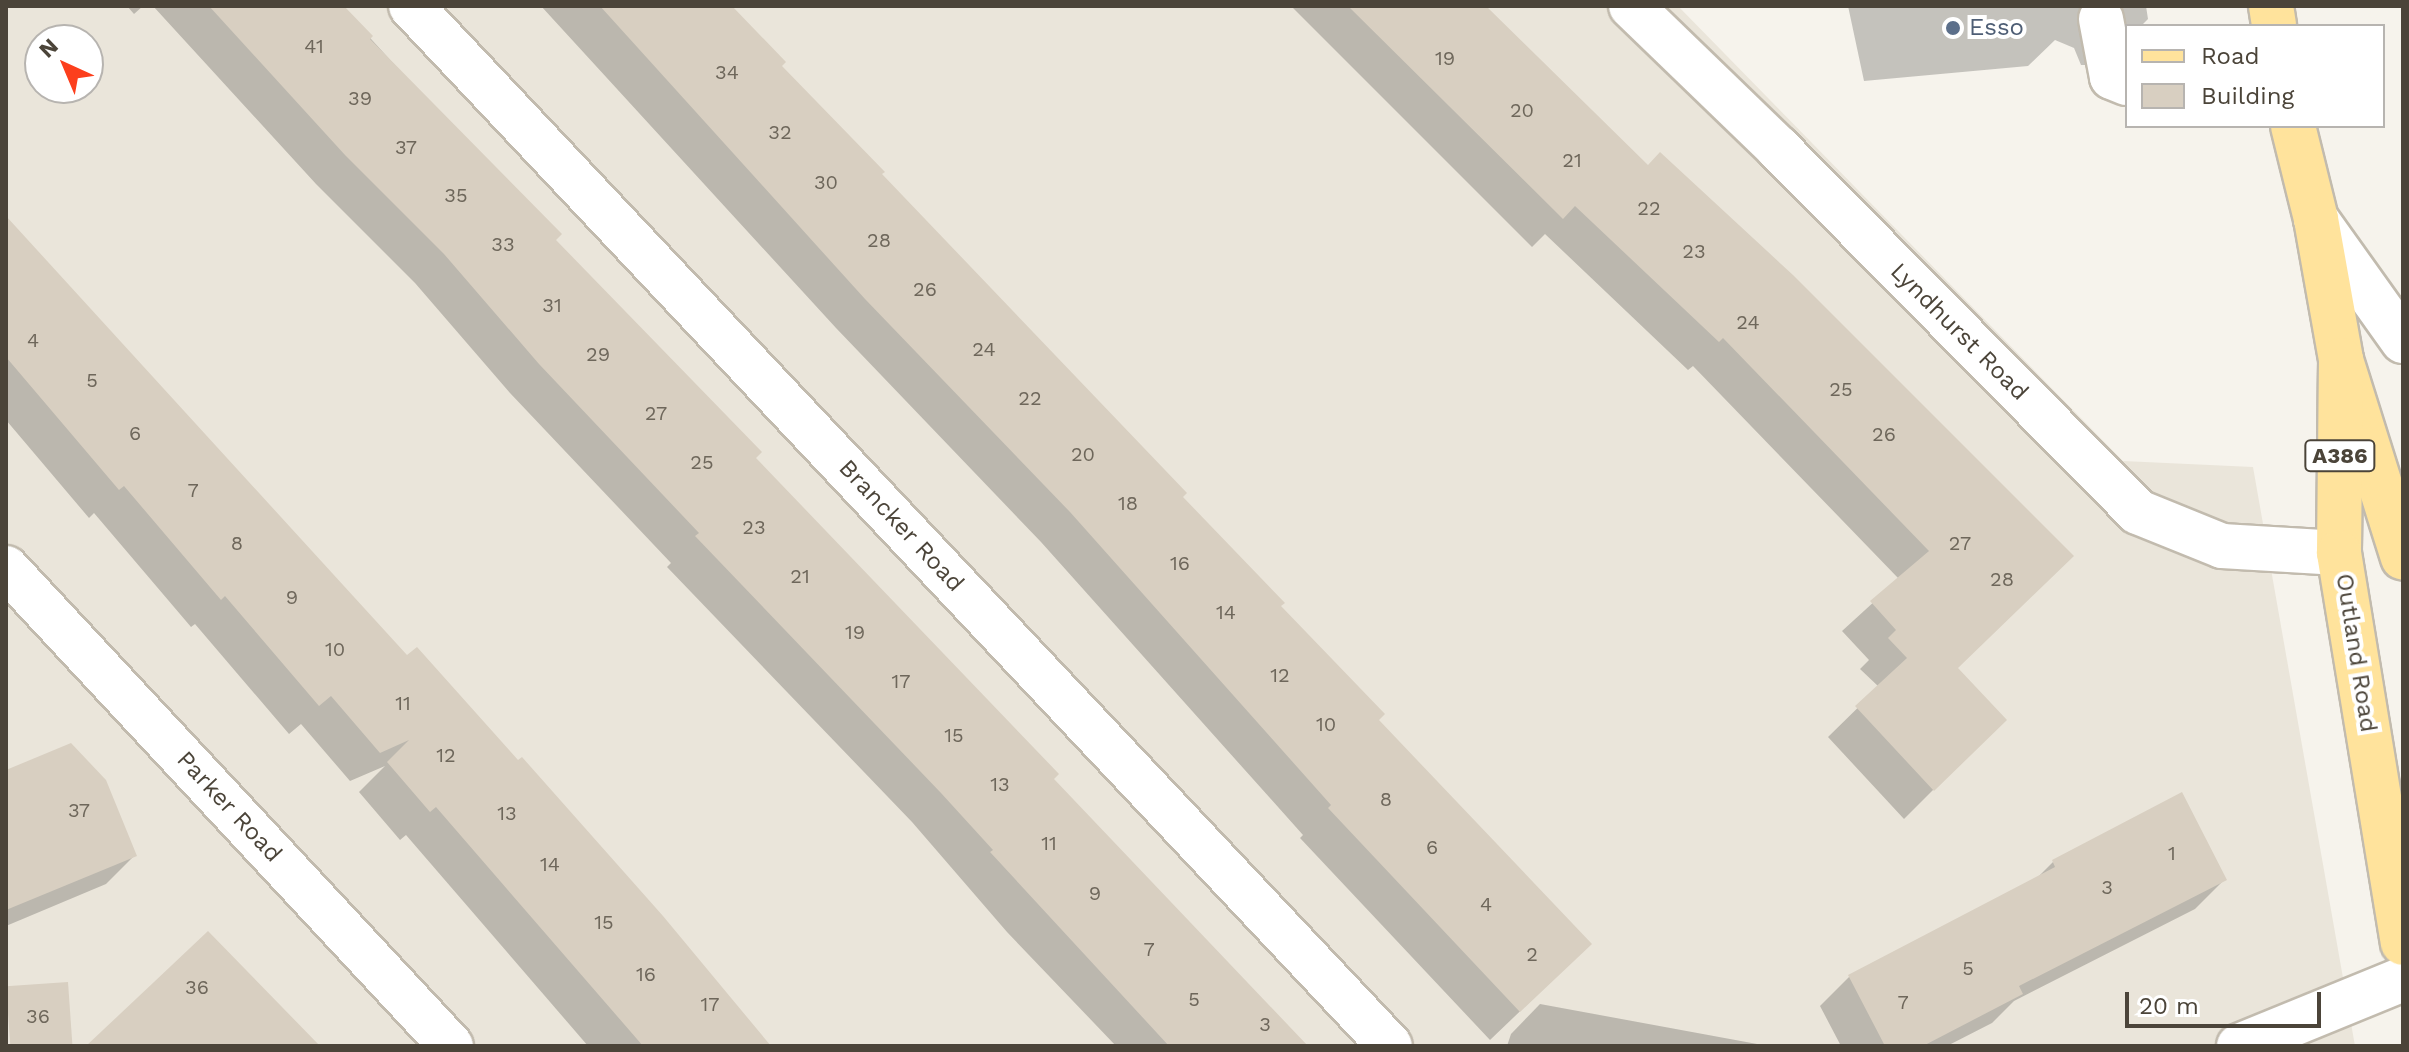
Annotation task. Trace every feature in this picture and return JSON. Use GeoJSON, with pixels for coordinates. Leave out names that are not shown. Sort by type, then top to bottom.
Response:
{"type":"FeatureCollection","features":[{"type":"Feature","properties":{"kind":"main road","name":"Outland Road"},"geometry":{"type":"LineString","coordinates":[[2293,128],[2316,219],[2341,360],[2403,558]]}},
{"type":"Feature","properties":{"kind":"main road","name":"Outland Road"},"geometry":{"type":"LineString","coordinates":[[2341,360],[2339,553],[2403,943]]}},
{"type":"Feature","properties":{"kind":"street","name":"Brancker Road"},"geometry":{"type":"LineString","coordinates":[[411,6],[1390,1046]]}},
{"type":"Feature","properties":{"kind":"street","name":"Lyndhurst Road"},"geometry":{"type":"LineString","coordinates":[[1631,6],[1778,148],[2138,512],[2222,546],[2339,553]]}},
{"type":"Feature","properties":{"kind":"street"},"geometry":{"type":"LineString","coordinates":[[2101,19],[2112,77],[2125,82]]}},
{"type":"Feature","properties":{"kind":"street"},"geometry":{"type":"LineString","coordinates":[[2316,219],[2403,341]]}},
{"type":"Feature","properties":{"kind":"street","name":"Parker Road"},"geometry":{"type":"LineString","coordinates":[[6,568],[451,1046]]}},
{"type":"Feature","properties":{"kind":"street"},"geometry":{"type":"LineString","coordinates":[[2239,1046],[2403,979]]}},
{"type":"Feature","properties":{"kind":"shaded area"},"geometry":{"type":"Polygon","coordinates":[[[6,6],[1678,6],[2123,461],[2253,467],[2355,1046],[6,1046],[6,6]]]}},
{"type":"Feature","properties":{"kind":"building"},"geometry":{"type":"Polygon","coordinates":[[[209,6],[344,6],[373,36],[370,39],[562,234],[556,240],[762,452],[756,458],[1059,774],[1054,779],[1308,1046],[1169,1046],[990,852],[993,850],[941,793],[695,536],[699,533],[539,364],[444,254],[345,155],[209,6]]]}},
{"type":"Feature","properties":{"kind":"building"},"geometry":{"type":"Polygon","coordinates":[[[600,6],[732,6],[786,62],[782,66],[885,172],[882,174],[1187,493],[1183,497],[1285,603],[1281,606],[1385,714],[1379,720],[1592,944],[1520,1012],[1328,808],[1331,805],[1070,512],[865,299],[600,6]]]}},
{"type":"Feature","properties":{"kind":"building"},"geometry":{"type":"Polygon","coordinates":[[[1348,6],[1486,6],[1648,165],[1660,152],[1793,275],[2074,556],[1958,668],[2007,720],[1934,791],[1855,706],[1907,658],[1888,638],[1896,630],[1870,601],[1929,551],[1723,338],[1719,342],[1575,206],[1563,219],[1348,6]]]}},
{"type":"Feature","properties":{"kind":"building"},"geometry":{"type":"Polygon","coordinates":[[[6,216],[407,655],[417,647],[518,760],[522,757],[663,916],[771,1046],[643,1046],[436,807],[430,812],[387,762],[409,740],[380,753],[331,696],[319,706],[225,596],[221,600],[124,486],[119,490],[6,357],[6,216]]]}},
{"type":"Feature","properties":{"kind":"building"},"geometry":{"type":"Polygon","coordinates":[[[71,743],[106,780],[137,856],[6,910],[6,770],[71,743]]]}},
{"type":"Feature","properties":{"kind":"building"},"geometry":{"type":"Polygon","coordinates":[[[2182,792],[2227,880],[2019,986],[2023,994],[1923,1046],[1885,1046],[1848,975],[2055,867],[2052,860],[2182,792]]]}},
{"type":"Feature","properties":{"kind":"building"},"geometry":{"type":"Polygon","coordinates":[[[208,931],[320,1046],[86,1046],[154,982],[208,931]]]}},
{"type":"Feature","properties":{"kind":"building"},"geometry":{"type":"Polygon","coordinates":[[[68,982],[72,1046],[10,1046],[6,986],[68,982]]]}},
{"type":"Feature","properties":{"kind":"place","name":"Esso"},"geometry":{"type":"Point","coordinates":[1953,28]}}]}
